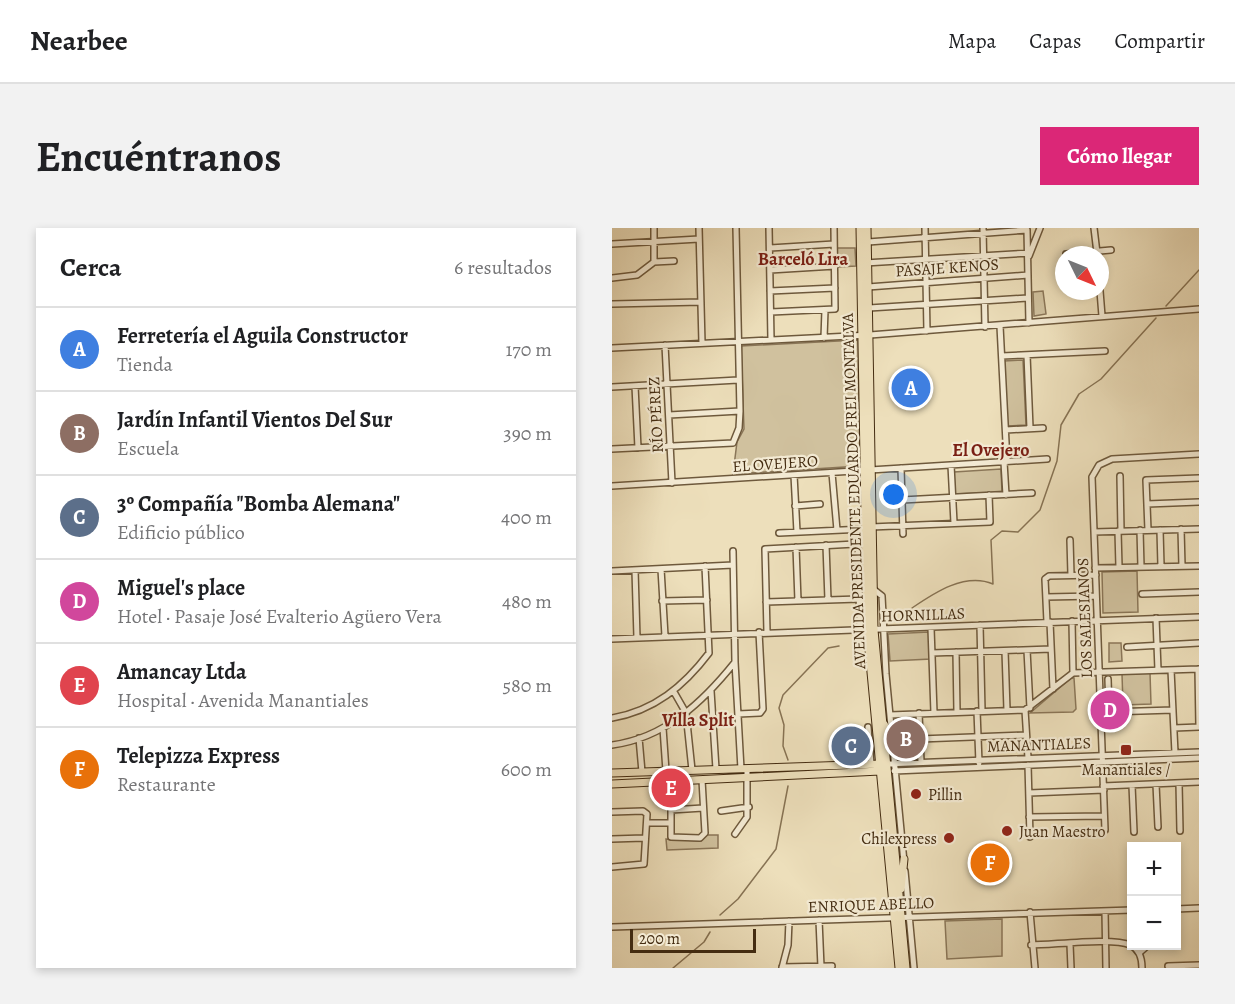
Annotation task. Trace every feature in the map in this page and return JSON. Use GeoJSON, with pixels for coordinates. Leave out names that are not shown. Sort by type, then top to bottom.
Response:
{"type":"FeatureCollection","features":[{"type":"Feature","properties":{"kind":"main road","name":"AVENIDA PRESIDENTE EDUARDO FREI MONTALVA"},"geometry":{"type":"LineString","coordinates":[[860,228],[868,287],[869,308],[866,336]]}},
{"type":"Feature","properties":{"kind":"main road","name":"AVENIDA PRESIDENTE EDUARDO FREI MONTALVA"},"geometry":{"type":"LineString","coordinates":[[867,228],[868,242],[864,263],[866,471],[871,630],[898,917],[906,968]]}},
{"type":"Feature","properties":{"kind":"main road","name":"AVENIDA PRESIDENTE EDUARDO FREI MONTALVA"},"geometry":{"type":"LineString","coordinates":[[868,528],[873,589],[871,630],[899,897],[899,968]]}},
{"type":"Feature","properties":{"kind":"main road"},"geometry":{"type":"LineString","coordinates":[[882,721],[892,738]]}},
{"type":"Feature","properties":{"kind":"main road"},"geometry":{"type":"LineString","coordinates":[[612,773],[871,764],[884,768]]}},
{"type":"Feature","properties":{"kind":"main road"},"geometry":{"type":"LineString","coordinates":[[612,784],[748,779],[884,768]]}},
{"type":"Feature","properties":{"kind":"main road"},"geometry":{"type":"LineString","coordinates":[[899,897],[904,859]]}},
{"type":"Feature","properties":{"kind":"street"},"geometry":{"type":"LineString","coordinates":[[654,228],[654,262]]}},
{"type":"Feature","properties":{"kind":"street"},"geometry":{"type":"LineString","coordinates":[[699,228],[702,344]]}},
{"type":"Feature","properties":{"kind":"street"},"geometry":{"type":"LineString","coordinates":[[612,449],[733,443],[740,428],[736,228]]}},
{"type":"Feature","properties":{"kind":"street"},"geometry":{"type":"LineString","coordinates":[[769,228],[771,340]]}},
{"type":"Feature","properties":{"kind":"street"},"geometry":{"type":"LineString","coordinates":[[771,312],[836,309],[834,228]]}},
{"type":"Feature","properties":{"kind":"street"},"geometry":{"type":"LineString","coordinates":[[925,228],[927,331]]}},
{"type":"Feature","properties":{"kind":"street"},"geometry":{"type":"LineString","coordinates":[[1029,253],[1040,228]]}},
{"type":"Feature","properties":{"kind":"street"},"geometry":{"type":"LineString","coordinates":[[1094,228],[1095,246]]}},
{"type":"Feature","properties":{"kind":"street"},"geometry":{"type":"LineString","coordinates":[[868,242],[1027,229],[1029,323]]}},
{"type":"Feature","properties":{"kind":"street"},"geometry":{"type":"LineString","coordinates":[[983,231],[985,327]]}},
{"type":"Feature","properties":{"kind":"street"},"geometry":{"type":"LineString","coordinates":[[612,244],[699,239]]}},
{"type":"Feature","properties":{"kind":"street"},"geometry":{"type":"LineString","coordinates":[[770,248],[834,244]]}},
{"type":"Feature","properties":{"kind":"street"},"geometry":{"type":"LineString","coordinates":[[864,263],[1029,253]]}},
{"type":"Feature","properties":{"kind":"street"},"geometry":{"type":"LineString","coordinates":[[612,278],[637,275],[654,262],[674,261]]}},
{"type":"Feature","properties":{"kind":"street"},"geometry":{"type":"LineString","coordinates":[[770,270],[835,266]]}},
{"type":"Feature","properties":{"kind":"street","name":"PASAJE KENOS"},"geometry":{"type":"LineString","coordinates":[[868,287],[1028,275]]}},
{"type":"Feature","properties":{"kind":"street"},"geometry":{"type":"LineString","coordinates":[[770,291],[835,288]]}},
{"type":"Feature","properties":{"kind":"street"},"geometry":{"type":"LineString","coordinates":[[869,308],[1028,298]]}},
{"type":"Feature","properties":{"kind":"street"},"geometry":{"type":"LineString","coordinates":[[1101,300],[1102,316]]}},
{"type":"Feature","properties":{"kind":"street"},"geometry":{"type":"LineString","coordinates":[[612,304],[701,302]]}},
{"type":"Feature","properties":{"kind":"street"},"geometry":{"type":"LineString","coordinates":[[612,348],[866,336],[1199,309]]}},
{"type":"Feature","properties":{"kind":"street"},"geometry":{"type":"LineString","coordinates":[[824,338],[825,310]]}},
{"type":"Feature","properties":{"kind":"street"},"geometry":{"type":"LineString","coordinates":[[1000,326],[1006,430],[1006,495]]}},
{"type":"Feature","properties":{"kind":"street","name":"RÍO PÉREZ"},"geometry":{"type":"LineString","coordinates":[[665,345],[672,483]]}},
{"type":"Feature","properties":{"kind":"street"},"geometry":{"type":"LineString","coordinates":[[1002,357],[1105,351]]}},
{"type":"Feature","properties":{"kind":"street"},"geometry":{"type":"LineString","coordinates":[[1027,355],[1030,428]]}},
{"type":"Feature","properties":{"kind":"street"},"geometry":{"type":"LineString","coordinates":[[612,387],[738,381]]}},
{"type":"Feature","properties":{"kind":"street"},"geometry":{"type":"LineString","coordinates":[[635,386],[638,448]]}},
{"type":"Feature","properties":{"kind":"street"},"geometry":{"type":"LineString","coordinates":[[669,415],[740,411]]}},
{"type":"Feature","properties":{"kind":"street"},"geometry":{"type":"LineString","coordinates":[[1006,430],[1043,428]]}},
{"type":"Feature","properties":{"kind":"street","name":"LOS SALESIANOS"},"geometry":{"type":"LineString","coordinates":[[1105,830],[1092,477],[1099,465],[1112,459],[1199,454]]}},
{"type":"Feature","properties":{"kind":"street","name":"EL OVEJERO"},"geometry":{"type":"LineString","coordinates":[[612,486],[1047,459]]}},
{"type":"Feature","properties":{"kind":"street"},"geometry":{"type":"LineString","coordinates":[[951,465],[954,523]]}},
{"type":"Feature","properties":{"kind":"street"},"geometry":{"type":"LineString","coordinates":[[901,468],[903,534]]}},
{"type":"Feature","properties":{"kind":"street"},"geometry":{"type":"LineString","coordinates":[[832,473],[837,530]]}},
{"type":"Feature","properties":{"kind":"street"},"geometry":{"type":"LineString","coordinates":[[794,475],[797,532]]}},
{"type":"Feature","properties":{"kind":"street"},"geometry":{"type":"LineString","coordinates":[[1119,567],[1120,476]]}},
{"type":"Feature","properties":{"kind":"street"},"geometry":{"type":"LineString","coordinates":[[1148,530],[1146,480],[1199,478]]}},
{"type":"Feature","properties":{"kind":"street"},"geometry":{"type":"LineString","coordinates":[[902,500],[1032,493]]}},
{"type":"Feature","properties":{"kind":"street"},"geometry":{"type":"LineString","coordinates":[[779,533],[990,522],[989,495]]}},
{"type":"Feature","properties":{"kind":"street"},"geometry":{"type":"LineString","coordinates":[[1147,504],[1199,502]]}},
{"type":"Feature","properties":{"kind":"street"},"geometry":{"type":"LineString","coordinates":[[795,506],[820,504]]}},
{"type":"Feature","properties":{"kind":"street"},"geometry":{"type":"LineString","coordinates":[[1181,529],[1182,566]]}},
{"type":"Feature","properties":{"kind":"street"},"geometry":{"type":"LineString","coordinates":[[1094,532],[1199,529]]}},
{"type":"Feature","properties":{"kind":"street"},"geometry":{"type":"LineString","coordinates":[[1140,530],[1141,567]]}},
{"type":"Feature","properties":{"kind":"street"},"geometry":{"type":"LineString","coordinates":[[1160,530],[1161,566]]}},
{"type":"Feature","properties":{"kind":"street"},"geometry":{"type":"LineString","coordinates":[[1070,540],[1071,575]]}},
{"type":"Feature","properties":{"kind":"street"},"geometry":{"type":"LineString","coordinates":[[767,632],[765,549],[826,545],[828,600]]}},
{"type":"Feature","properties":{"kind":"street","name":"AVENIDA PRESIDENTE EDUARDO FREI MONTALVA"},"geometry":{"type":"LineString","coordinates":[[826,545],[857,545],[859,599],[871,630],[890,715],[914,968]]}},
{"type":"Feature","properties":{"kind":"street"},"geometry":{"type":"LineString","coordinates":[[796,547],[798,601]]}},
{"type":"Feature","properties":{"kind":"street"},"geometry":{"type":"LineString","coordinates":[[733,551],[738,714],[744,769],[748,779],[749,807],[747,817],[735,834]]}},
{"type":"Feature","properties":{"kind":"street"},"geometry":{"type":"LineString","coordinates":[[612,571],[733,565]]}},
{"type":"Feature","properties":{"kind":"street"},"geometry":{"type":"LineString","coordinates":[[612,718],[647,707],[674,692],[709,653],[705,566]]}},
{"type":"Feature","properties":{"kind":"street"},"geometry":{"type":"LineString","coordinates":[[1053,689],[1045,579],[1049,576],[1096,572],[1119,567],[1199,566]]}},
{"type":"Feature","properties":{"kind":"street"},"geometry":{"type":"LineString","coordinates":[[661,568],[665,636]]}},
{"type":"Feature","properties":{"kind":"street"},"geometry":{"type":"LineString","coordinates":[[635,570],[637,638]]}},
{"type":"Feature","properties":{"kind":"street"},"geometry":{"type":"LineString","coordinates":[[1142,594],[1199,592]]}},
{"type":"Feature","properties":{"kind":"street"},"geometry":{"type":"LineString","coordinates":[[1046,597],[1096,596]]}},
{"type":"Feature","properties":{"kind":"street"},"geometry":{"type":"LineString","coordinates":[[766,602],[859,599]]}},
{"type":"Feature","properties":{"kind":"street"},"geometry":{"type":"LineString","coordinates":[[662,601],[707,600]]}},
{"type":"Feature","properties":{"kind":"street","name":"HORNILLAS"},"geometry":{"type":"LineString","coordinates":[[612,639],[1199,617]]}},
{"type":"Feature","properties":{"kind":"street"},"geometry":{"type":"LineString","coordinates":[[1156,618],[1158,670]]}},
{"type":"Feature","properties":{"kind":"street"},"geometry":{"type":"LineString","coordinates":[[1072,621],[1073,673]]}},
{"type":"Feature","properties":{"kind":"street"},"geometry":{"type":"LineString","coordinates":[[979,767],[980,625]]}},
{"type":"Feature","properties":{"kind":"street"},"geometry":{"type":"LineString","coordinates":[[931,628],[934,713]]}},
{"type":"Feature","properties":{"kind":"street"},"geometry":{"type":"LineString","coordinates":[[738,714],[760,713],[763,710],[759,632]]}},
{"type":"Feature","properties":{"kind":"street"},"geometry":{"type":"LineString","coordinates":[[1127,646],[1199,643]]}},
{"type":"Feature","properties":{"kind":"street"},"geometry":{"type":"LineString","coordinates":[[932,653],[1051,649]]}},
{"type":"Feature","properties":{"kind":"street"},"geometry":{"type":"LineString","coordinates":[[1027,650],[1026,735],[1030,837]]}},
{"type":"Feature","properties":{"kind":"street"},"geometry":{"type":"LineString","coordinates":[[1005,651],[1007,710]]}},
{"type":"Feature","properties":{"kind":"street"},"geometry":{"type":"LineString","coordinates":[[956,652],[957,712]]}},
{"type":"Feature","properties":{"kind":"street"},"geometry":{"type":"LineString","coordinates":[[612,745],[639,738],[663,728],[686,713],[711,690],[735,662]]}},
{"type":"Feature","properties":{"kind":"street"},"geometry":{"type":"LineString","coordinates":[[890,715],[1027,709],[1073,673],[1198,669],[1199,727],[1174,728]]}},
{"type":"Feature","properties":{"kind":"street"},"geometry":{"type":"LineString","coordinates":[[1172,670],[1175,753]]}},
{"type":"Feature","properties":{"kind":"street"},"geometry":{"type":"LineString","coordinates":[[1108,679],[1109,712],[1173,710]]}},
{"type":"Feature","properties":{"kind":"street"},"geometry":{"type":"LineString","coordinates":[[711,690],[716,770]]}},
{"type":"Feature","properties":{"kind":"street"},"geometry":{"type":"LineString","coordinates":[[674,692],[686,713],[692,770]]}},
{"type":"Feature","properties":{"kind":"street"},"geometry":{"type":"LineString","coordinates":[[919,713],[921,762]]}},
{"type":"Feature","properties":{"kind":"street"},"geometry":{"type":"LineString","coordinates":[[868,727],[871,764]]}},
{"type":"Feature","properties":{"kind":"street"},"geometry":{"type":"LineString","coordinates":[[663,728],[666,771]]}},
{"type":"Feature","properties":{"kind":"street"},"geometry":{"type":"LineString","coordinates":[[920,739],[1026,735]]}},
{"type":"Feature","properties":{"kind":"street"},"geometry":{"type":"LineString","coordinates":[[639,738],[642,772]]}},
{"type":"Feature","properties":{"kind":"street","name":"MANANTIALES"},"geometry":{"type":"LineString","coordinates":[[1102,759],[1199,752]]}},
{"type":"Feature","properties":{"kind":"street","name":"MANANTIALES"},"geometry":{"type":"LineString","coordinates":[[884,768],[896,771],[1028,762],[1199,758]]}},
{"type":"Feature","properties":{"kind":"street","name":"MANANTIALES"},"geometry":{"type":"LineString","coordinates":[[884,768],[895,763],[979,760],[1028,762]]}},
{"type":"Feature","properties":{"kind":"street"},"geometry":{"type":"LineString","coordinates":[[702,780],[703,808],[703,836],[672,838],[669,823],[670,810],[703,808]]}},
{"type":"Feature","properties":{"kind":"street"},"geometry":{"type":"LineString","coordinates":[[1029,793],[1199,782]]}},
{"type":"Feature","properties":{"kind":"street"},"geometry":{"type":"LineString","coordinates":[[1179,783],[1180,831]]}},
{"type":"Feature","properties":{"kind":"street"},"geometry":{"type":"LineString","coordinates":[[1156,784],[1158,827]]}},
{"type":"Feature","properties":{"kind":"street"},"geometry":{"type":"LineString","coordinates":[[1132,785],[1134,832]]}},
{"type":"Feature","properties":{"kind":"street"},"geometry":{"type":"LineString","coordinates":[[721,811],[749,807]]}},
{"type":"Feature","properties":{"kind":"street"},"geometry":{"type":"LineString","coordinates":[[612,812],[643,811],[646,813],[647,823],[644,838],[644,864],[612,867]]}},
{"type":"Feature","properties":{"kind":"street"},"geometry":{"type":"LineString","coordinates":[[1029,817],[1104,816]]}},
{"type":"Feature","properties":{"kind":"street"},"geometry":{"type":"LineString","coordinates":[[647,823],[669,823]]}},
{"type":"Feature","properties":{"kind":"street"},"geometry":{"type":"LineString","coordinates":[[612,839],[644,838]]}},
{"type":"Feature","properties":{"kind":"street"},"geometry":{"type":"LineString","coordinates":[[1181,909],[1199,908]]}},
{"type":"Feature","properties":{"kind":"street","name":"ENRIQUE ABELLO"},"geometry":{"type":"LineString","coordinates":[[612,927],[1127,910]]}},
{"type":"Feature","properties":{"kind":"street"},"geometry":{"type":"LineString","coordinates":[[1105,911],[1106,968]]}},
{"type":"Feature","properties":{"kind":"street"},"geometry":{"type":"LineString","coordinates":[[1030,912],[1031,945],[1035,968]]}},
{"type":"Feature","properties":{"kind":"street"},"geometry":{"type":"LineString","coordinates":[[819,920],[821,967]]}},
{"type":"Feature","properties":{"kind":"street"},"geometry":{"type":"LineString","coordinates":[[789,921],[788,945],[782,968],[832,966]]}},
{"type":"Feature","properties":{"kind":"street"},"geometry":{"type":"LineString","coordinates":[[1031,945],[1105,941],[1127,947]]}},
{"type":"Feature","properties":{"kind":"street"},"geometry":{"type":"LineString","coordinates":[[1070,944],[1071,968]]}},
{"type":"Feature","properties":{"kind":"street"},"geometry":{"type":"LineString","coordinates":[[1135,950],[1142,968]]}},
{"type":"Feature","properties":{"kind":"street"},"geometry":{"type":"LineString","coordinates":[[1168,966],[1199,965]]}},
{"type":"Feature","properties":{"kind":"shaded area"},"geometry":{"type":"Polygon","coordinates":[[[837,248],[855,248],[856,266],[838,267],[837,248]]]}},
{"type":"Feature","properties":{"kind":"shaded area"},"geometry":{"type":"Polygon","coordinates":[[[1043,291],[1046,314],[1034,316],[1033,292],[1043,291]]]}},
{"type":"Feature","properties":{"kind":"shaded area"},"geometry":{"type":"Polygon","coordinates":[[[858,340],[860,466],[733,474],[737,442],[744,429],[741,346],[858,340]]]}},
{"type":"Feature","properties":{"kind":"shaded area"},"geometry":{"type":"Polygon","coordinates":[[[1023,360],[1026,425],[1007,426],[1004,361],[1023,360]]]}},
{"type":"Feature","properties":{"kind":"shaded area"},"geometry":{"type":"Polygon","coordinates":[[[1001,469],[1002,492],[955,494],[954,472],[1001,469]]]}},
{"type":"Feature","properties":{"kind":"shaded area"},"geometry":{"type":"Polygon","coordinates":[[[1137,571],[1138,612],[1103,613],[1102,572],[1137,571]]]}},
{"type":"Feature","properties":{"kind":"shaded area"},"geometry":{"type":"Polygon","coordinates":[[[929,632],[931,659],[890,661],[888,634],[929,632]]]}},
{"type":"Feature","properties":{"kind":"shaded area"},"geometry":{"type":"Polygon","coordinates":[[[1109,643],[1121,643],[1122,661],[1109,662],[1109,643]]]}},
{"type":"Feature","properties":{"kind":"shaded area"},"geometry":{"type":"Polygon","coordinates":[[[1150,673],[1151,704],[1123,705],[1122,674],[1150,673]]]}},
{"type":"Feature","properties":{"kind":"shaded area"},"geometry":{"type":"Polygon","coordinates":[[[1071,678],[1074,678],[1076,709],[1073,712],[1030,713],[1071,678]]]}},
{"type":"Feature","properties":{"kind":"shaded area"},"geometry":{"type":"Polygon","coordinates":[[[707,835],[718,835],[718,848],[667,850],[666,839],[701,841],[707,835]]]}},
{"type":"Feature","properties":{"kind":"shaded area"},"geometry":{"type":"Polygon","coordinates":[[[1002,919],[1002,956],[947,959],[945,921],[1002,919]]]}},
{"type":"Feature","properties":{"kind":"waterway"},"geometry":{"type":"LineString","coordinates":[[1166,306],[1199,270]]}},
{"type":"Feature","properties":{"kind":"waterway"},"geometry":{"type":"LineString","coordinates":[[912,608],[930,596],[961,582],[982,581],[993,584],[991,540],[1002,531],[1018,532],[1040,510],[1057,461],[1061,425],[1079,394],[1101,379],[1156,318]]}},
{"type":"Feature","properties":{"kind":"waterway"},"geometry":{"type":"LineString","coordinates":[[788,760],[783,746],[784,725],[779,708],[783,695],[828,648],[839,646]]}},
{"type":"Feature","properties":{"kind":"waterway"},"geometry":{"type":"LineString","coordinates":[[720,915],[738,899],[776,849],[788,786]]}},
{"type":"Feature","properties":{"kind":"waterway"},"geometry":{"type":"LineString","coordinates":[[673,968],[704,942],[710,932]]}},
{"type":"Feature","properties":{"kind":"place","name":"Ferretería el Aguila Constructor"},"geometry":{"type":"Point","coordinates":[911,388]}},
{"type":"Feature","properties":{"kind":"place","name":"Miguel's place"},"geometry":{"type":"Point","coordinates":[1110,710]}},
{"type":"Feature","properties":{"kind":"place","name":"Jardín Infantil Vientos Del Sur"},"geometry":{"type":"Point","coordinates":[906,739]}},
{"type":"Feature","properties":{"kind":"place","name":"3º Compañía \"Bomba Alemana\""},"geometry":{"type":"Point","coordinates":[851,746]}},
{"type":"Feature","properties":{"kind":"place","name":"Manantiales /"},"geometry":{"type":"Point","coordinates":[1126,750]}},
{"type":"Feature","properties":{"kind":"place","name":"Amancay Ltda"},"geometry":{"type":"Point","coordinates":[671,788]}},
{"type":"Feature","properties":{"kind":"place","name":"Pillin"},"geometry":{"type":"Point","coordinates":[916,794]}},
{"type":"Feature","properties":{"kind":"place","name":"Juan Maestro"},"geometry":{"type":"Point","coordinates":[1007,831]}},
{"type":"Feature","properties":{"kind":"place","name":"Chilexpress"},"geometry":{"type":"Point","coordinates":[949,838]}},
{"type":"Feature","properties":{"kind":"place","name":"Telepizza Express"},"geometry":{"type":"Point","coordinates":[990,863]}},
{"type":"Feature","properties":{"kind":"district","name":"Barceló Lira"},"geometry":{"type":"Point","coordinates":[803,259]}},
{"type":"Feature","properties":{"kind":"district","name":"El Ovejero"},"geometry":{"type":"Point","coordinates":[991,450]}},
{"type":"Feature","properties":{"kind":"district","name":"Villa Split"},"geometry":{"type":"Point","coordinates":[698,720]}}]}
